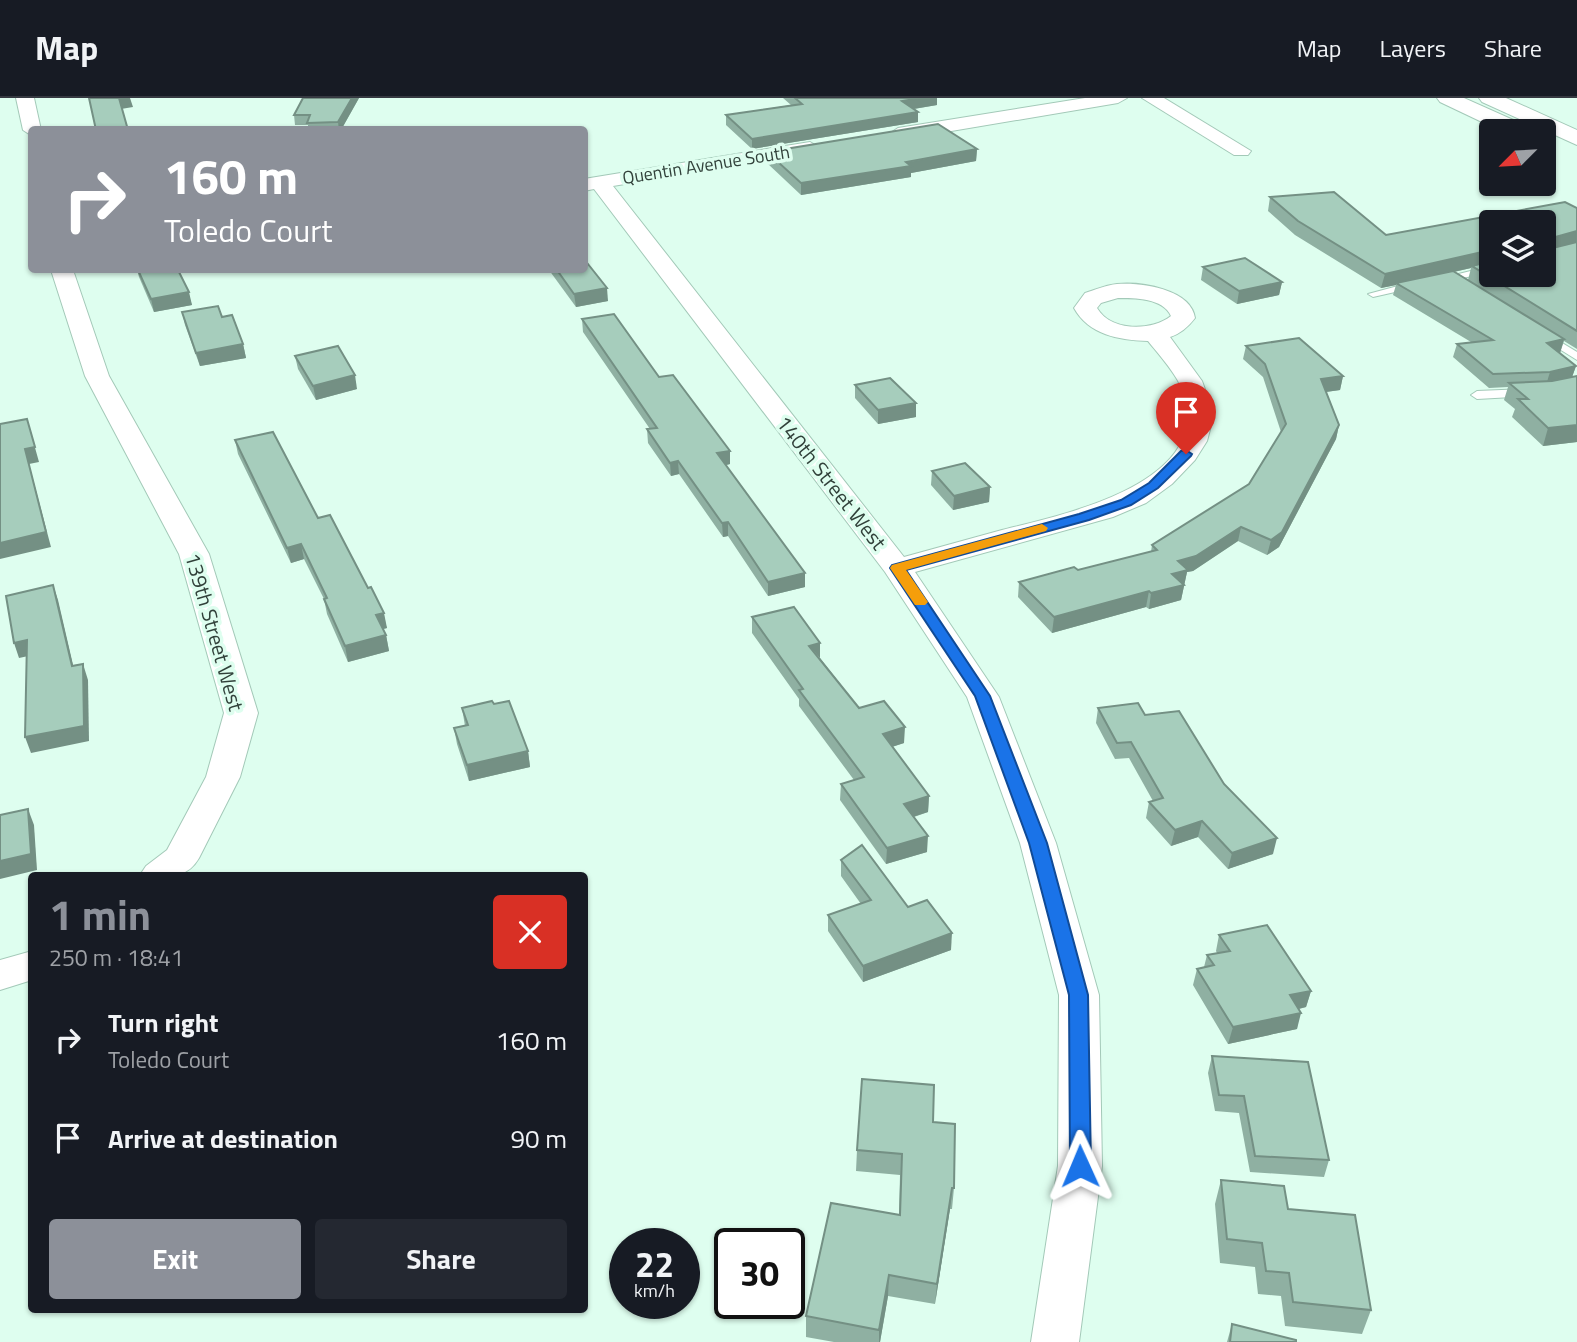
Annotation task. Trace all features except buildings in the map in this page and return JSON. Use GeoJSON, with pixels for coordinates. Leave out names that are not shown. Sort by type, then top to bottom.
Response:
{"type":"FeatureCollection","features":[{"type":"Feature","properties":{"kind":"highway"},"geometry":{"type":"LineString","coordinates":[[1447,98],[1492,119]]}},
{"type":"Feature","properties":{"kind":"highway"},"geometry":{"type":"LineString","coordinates":[[1489,98],[1577,138]]}},
{"type":"Feature","properties":{"kind":"highway"},"geometry":{"type":"LineString","coordinates":[[1556,149],[1577,159]]}},
{"type":"Feature","properties":{"kind":"street"},"geometry":{"type":"LineString","coordinates":[[25,98],[31,126]]}},
{"type":"Feature","properties":{"kind":"street"},"geometry":{"type":"LineString","coordinates":[[882,136],[1118,98]]}},
{"type":"Feature","properties":{"kind":"street"},"geometry":{"type":"LineString","coordinates":[[1151,98],[1241,151]]}},
{"type":"Feature","properties":{"kind":"street","name":"Quentin Avenue South"},"geometry":{"type":"LineString","coordinates":[[592,184],[828,145]]}},
{"type":"Feature","properties":{"kind":"street","name":"140th Street West"},"geometry":{"type":"LineString","coordinates":[[592,184],[704,321],[897,568],[983,696],[1038,843],[1079,995],[1080,1166],[1055,1342]]}},
{"type":"Feature","properties":{"kind":"street","name":"139th Street West"},"geometry":{"type":"LineString","coordinates":[[63,273],[97,376],[194,554],[241,713],[223,777],[181,859],[163,872]]}},
{"type":"Feature","properties":{"kind":"street"},"geometry":{"type":"LineString","coordinates":[[897,568],[1126,503],[1177,465],[1195,443],[1201,417],[1197,395],[1185,371],[1153,332]]}},
{"type":"Feature","properties":{"kind":"street"},"geometry":{"type":"LineString","coordinates":[[0,975],[28,966]]}},
{"type":"Feature","properties":{"kind":"lane"},"geometry":{"type":"LineString","coordinates":[[1373,294],[1479,271]]}},
{"type":"Feature","properties":{"kind":"lane"},"geometry":{"type":"LineString","coordinates":[[1451,277],[1463,284]]}},
{"type":"Feature","properties":{"kind":"lane"},"geometry":{"type":"LineString","coordinates":[[1531,328],[1577,357]]}},
{"type":"Feature","properties":{"kind":"lane"},"geometry":{"type":"LineString","coordinates":[[1477,395],[1536,392]]}},
{"type":"Feature","properties":{"kind":"slow traffic"},"geometry":{"type":"LineString","coordinates":[[920,602],[897,568],[1042,528]]}},
{"type":"Feature","properties":{"kind":"route"},"geometry":{"type":"LineString","coordinates":[[1080,1166],[1079,995],[1038,843],[983,696],[897,568],[1126,503],[1153,485],[1186,454]]}}]}
